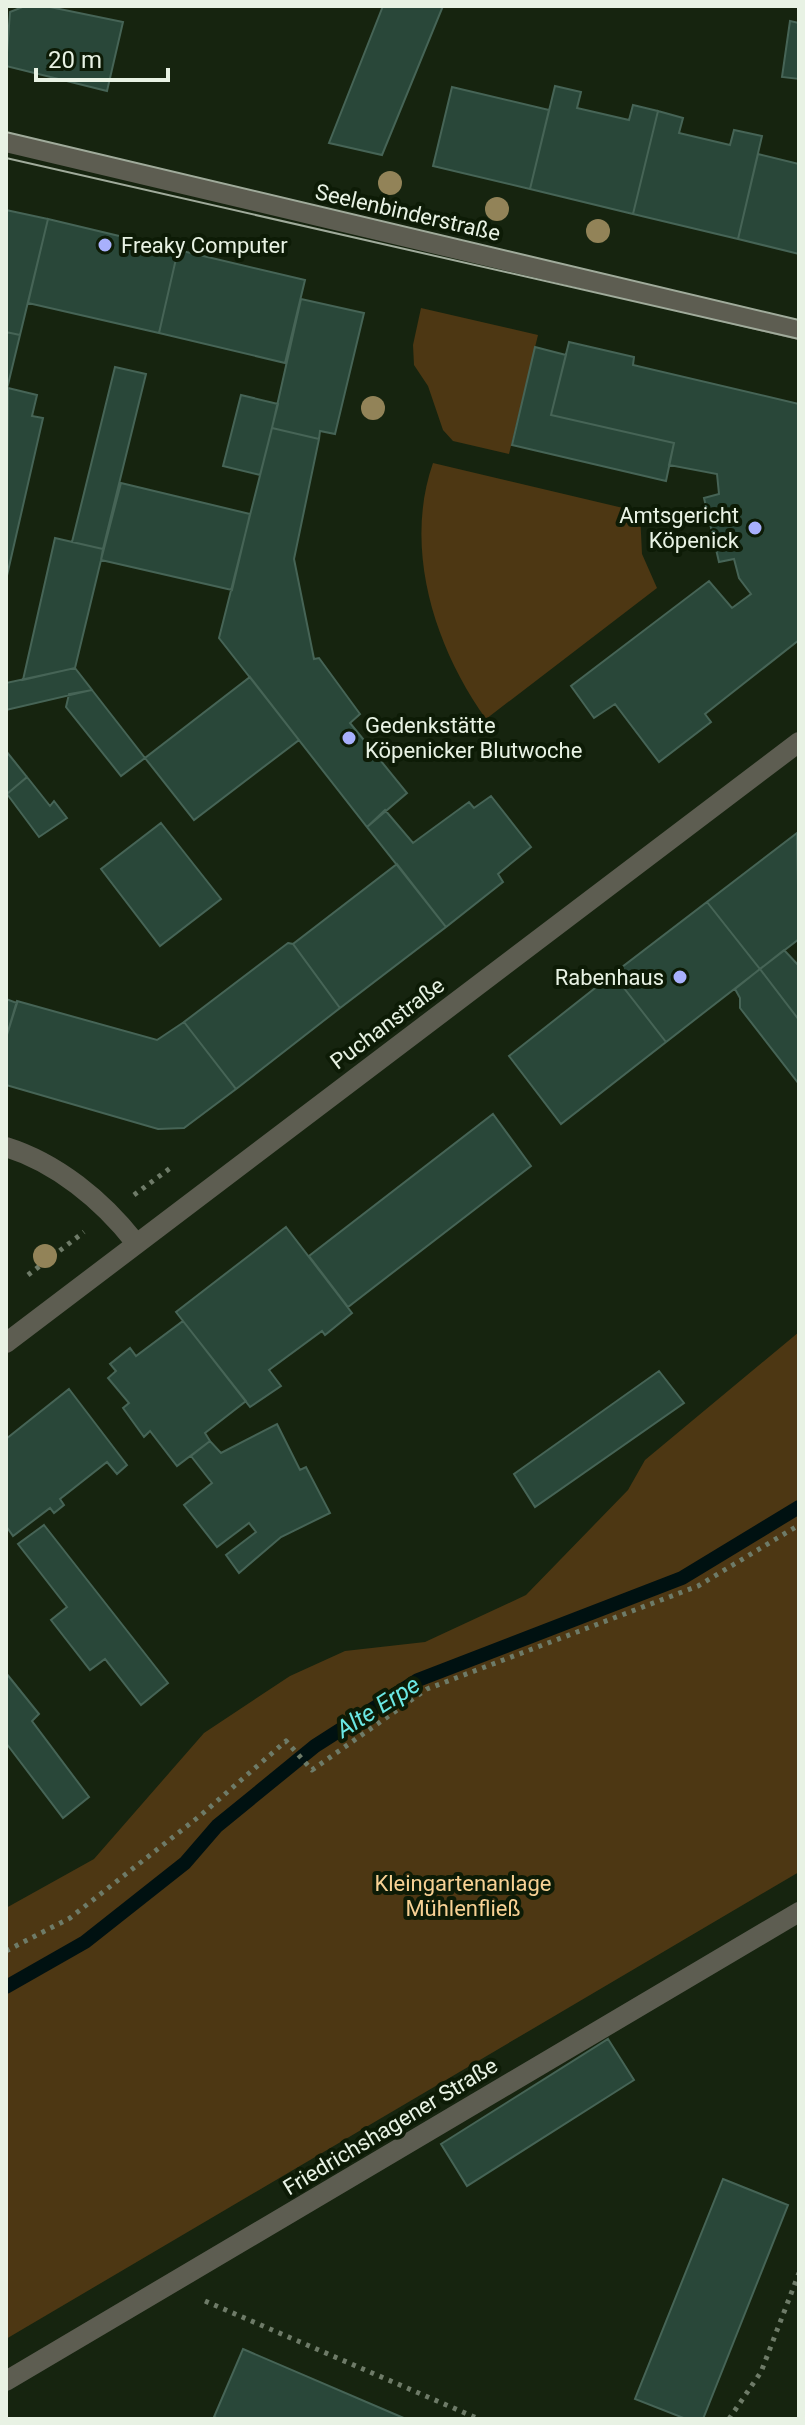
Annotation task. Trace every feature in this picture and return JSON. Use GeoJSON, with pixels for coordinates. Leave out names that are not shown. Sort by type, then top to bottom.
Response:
{"type":"FeatureCollection","features":[{"type":"Feature","properties":{"kind":"street","name":"Seelenbinderstraße"},"geometry":{"type":"LineString","coordinates":[[6,142],[799,330]]}},
{"type":"Feature","properties":{"kind":"street","name":"Puchanstraße"},"geometry":{"type":"LineString","coordinates":[[6,1343],[135,1242],[799,742]]}},
{"type":"Feature","properties":{"kind":"street"},"geometry":{"type":"LineString","coordinates":[[6,1147],[36,1156],[99,1202],[111,1211],[135,1242]]}},
{"type":"Feature","properties":{"kind":"street","name":"Friedrichshagener Straße"},"geometry":{"type":"LineString","coordinates":[[6,2381],[799,1912]]}},
{"type":"Feature","properties":{"kind":"path"},"geometry":{"type":"LineString","coordinates":[[6,1951],[70,1918],[201,1815],[286,1741],[312,1770],[427,1689],[698,1586],[799,1525]]}},
{"type":"Feature","properties":{"kind":"path"},"geometry":{"type":"LineString","coordinates":[[729,2419],[761,2372],[799,2273]]}},
{"type":"Feature","properties":{"kind":"path"},"geometry":{"type":"LineString","coordinates":[[187,2274],[206,2303],[479,2419]]}},
{"type":"Feature","properties":{"kind":"green space"},"geometry":{"type":"Polygon","coordinates":[[[421,308],[538,335],[509,454],[453,441],[443,430],[428,386],[414,365],[413,345],[421,308]]]}},
{"type":"Feature","properties":{"kind":"green space"},"geometry":{"type":"Polygon","coordinates":[[[433,463],[640,512],[642,554],[657,588],[486,719],[452,661],[429,597],[421,529],[433,463]]]}},
{"type":"Feature","properties":{"kind":"green space","name":"Kleingartenanlage Mühlenfließ"},"geometry":{"type":"Polygon","coordinates":[[[799,1332],[799,1872],[6,2339],[6,1908],[94,1859],[204,1733],[290,1676],[345,1651],[425,1642],[526,1595],[628,1490],[645,1460],[799,1332]]]}},
{"type":"Feature","properties":{"kind":"building"},"geometry":{"type":"Polygon","coordinates":[[[25,6],[45,6],[123,22],[107,91],[6,66],[10,12],[25,6]]]}},
{"type":"Feature","properties":{"kind":"building"},"geometry":{"type":"Polygon","coordinates":[[[383,6],[443,6],[382,155],[329,143],[383,6]]]}},
{"type":"Feature","properties":{"kind":"building"},"geometry":{"type":"Polygon","coordinates":[[[790,21],[799,23],[799,79],[782,77],[790,21]]]}},
{"type":"Feature","properties":{"kind":"building"},"geometry":{"type":"Polygon","coordinates":[[[555,86],[581,92],[577,108],[629,120],[633,105],[658,111],[633,214],[530,189],[555,86]]]}},
{"type":"Feature","properties":{"kind":"building"},"geometry":{"type":"Polygon","coordinates":[[[452,87],[549,110],[530,189],[433,166],[452,87]]]}},
{"type":"Feature","properties":{"kind":"building"},"geometry":{"type":"Polygon","coordinates":[[[658,111],[683,118],[679,133],[730,145],[734,130],[762,136],[738,239],[633,214],[658,111]]]}},
{"type":"Feature","properties":{"kind":"building"},"geometry":{"type":"Polygon","coordinates":[[[758,154],[799,164],[799,254],[738,239],[758,154]]]}},
{"type":"Feature","properties":{"kind":"building"},"geometry":{"type":"Polygon","coordinates":[[[6,210],[48,219],[20,335],[6,332],[6,210]]]}},
{"type":"Feature","properties":{"kind":"building"},"geometry":{"type":"Polygon","coordinates":[[[48,219],[178,250],[159,333],[28,303],[48,219]]]}},
{"type":"Feature","properties":{"kind":"building"},"geometry":{"type":"Polygon","coordinates":[[[178,250],[305,280],[285,363],[159,333],[178,250]]]}},
{"type":"Feature","properties":{"kind":"building"},"geometry":{"type":"Polygon","coordinates":[[[301,299],[364,313],[335,434],[320,431],[319,439],[272,428],[301,299]]]}},
{"type":"Feature","properties":{"kind":"building"},"geometry":{"type":"Polygon","coordinates":[[[6,332],[20,335],[6,393],[6,332]]]}},
{"type":"Feature","properties":{"kind":"building","name":"Amtsgericht Köpenick"},"geometry":{"type":"Polygon","coordinates":[[[569,342],[634,357],[633,365],[799,404],[799,640],[705,714],[711,722],[659,762],[615,704],[594,718],[571,686],[709,581],[732,608],[751,594],[739,578],[734,559],[719,562],[704,498],[719,494],[717,474],[669,465],[674,443],[551,415],[569,342]]]}},
{"type":"Feature","properties":{"kind":"building","name":"Amtsgericht Köpenick"},"geometry":{"type":"Polygon","coordinates":[[[535,347],[566,355],[551,415],[674,443],[666,481],[512,445],[535,347]]]}},
{"type":"Feature","properties":{"kind":"building"},"geometry":{"type":"Polygon","coordinates":[[[115,367],[146,374],[103,549],[72,542],[115,367]]]}},
{"type":"Feature","properties":{"kind":"building"},"geometry":{"type":"Polygon","coordinates":[[[8,388],[37,395],[32,416],[43,418],[6,580],[8,388]]]}},
{"type":"Feature","properties":{"kind":"building"},"geometry":{"type":"Polygon","coordinates":[[[241,395],[278,404],[260,475],[223,466],[241,395]]]}},
{"type":"Feature","properties":{"kind":"building"},"geometry":{"type":"Polygon","coordinates":[[[272,428],[319,439],[294,559],[314,659],[319,658],[360,714],[350,723],[407,793],[367,827],[219,638],[272,428]]]}},
{"type":"Feature","properties":{"kind":"building"},"geometry":{"type":"Polygon","coordinates":[[[121,483],[250,514],[232,590],[101,560],[121,483]]]}},
{"type":"Feature","properties":{"kind":"building"},"geometry":{"type":"Polygon","coordinates":[[[55,538],[103,549],[101,560],[75,668],[23,680],[55,538]]]}},
{"type":"Feature","properties":{"kind":"building"},"geometry":{"type":"Polygon","coordinates":[[[75,668],[92,690],[6,710],[6,683],[75,668]]]}},
{"type":"Feature","properties":{"kind":"building"},"geometry":{"type":"Polygon","coordinates":[[[250,677],[299,740],[194,820],[145,758],[250,677]]]}},
{"type":"Feature","properties":{"kind":"building"},"geometry":{"type":"Polygon","coordinates":[[[92,690],[145,758],[121,776],[66,707],[69,694],[92,690]]]}},
{"type":"Feature","properties":{"kind":"building"},"geometry":{"type":"Polygon","coordinates":[[[6,751],[27,777],[7,794],[6,793],[6,751]]]}},
{"type":"Feature","properties":{"kind":"building"},"geometry":{"type":"Polygon","coordinates":[[[27,777],[50,806],[54,801],[67,818],[39,837],[7,794],[27,777]]]}},
{"type":"Feature","properties":{"kind":"building"},"geometry":{"type":"Polygon","coordinates":[[[491,796],[531,847],[498,874],[503,882],[446,927],[367,827],[385,810],[413,843],[469,802],[474,808],[491,796]]]}},
{"type":"Feature","properties":{"kind":"building"},"geometry":{"type":"Polygon","coordinates":[[[161,823],[221,899],[160,946],[101,869],[161,823]]]}},
{"type":"Feature","properties":{"kind":"building"},"geometry":{"type":"Polygon","coordinates":[[[797,833],[799,939],[760,969],[707,902],[797,833]]]}},
{"type":"Feature","properties":{"kind":"building"},"geometry":{"type":"Polygon","coordinates":[[[397,864],[446,927],[340,1008],[293,944],[397,864]]]}},
{"type":"Feature","properties":{"kind":"building"},"geometry":{"type":"Polygon","coordinates":[[[707,902],[760,969],[666,1042],[613,974],[707,902]]]}},
{"type":"Feature","properties":{"kind":"building"},"geometry":{"type":"Polygon","coordinates":[[[288,943],[293,944],[340,1008],[236,1089],[184,1022],[288,943]]]}},
{"type":"Feature","properties":{"kind":"building"},"geometry":{"type":"Polygon","coordinates":[[[784,950],[799,966],[799,1020],[760,969],[784,950]]]}},
{"type":"Feature","properties":{"kind":"building"},"geometry":{"type":"Polygon","coordinates":[[[760,969],[799,1020],[799,1084],[740,1008],[740,998],[735,989],[760,969]]]}},
{"type":"Feature","properties":{"kind":"building"},"geometry":{"type":"Polygon","coordinates":[[[613,974],[666,1042],[561,1124],[509,1056],[613,974]]]}},
{"type":"Feature","properties":{"kind":"building"},"geometry":{"type":"Polygon","coordinates":[[[6,999],[17,1003],[6,1038],[6,999]]]}},
{"type":"Feature","properties":{"kind":"building"},"geometry":{"type":"Polygon","coordinates":[[[17,1001],[157,1040],[184,1022],[236,1089],[184,1128],[158,1129],[6,1085],[6,1038],[17,1001]]]}},
{"type":"Feature","properties":{"kind":"building"},"geometry":{"type":"Polygon","coordinates":[[[493,1114],[531,1166],[348,1307],[309,1256],[493,1114]]]}},
{"type":"Feature","properties":{"kind":"building"},"geometry":{"type":"Polygon","coordinates":[[[286,1227],[352,1313],[325,1335],[322,1331],[269,1370],[281,1386],[250,1407],[176,1312],[286,1227]]]}},
{"type":"Feature","properties":{"kind":"building"},"geometry":{"type":"Polygon","coordinates":[[[183,1321],[246,1401],[205,1433],[210,1441],[177,1466],[150,1431],[144,1437],[123,1408],[129,1403],[108,1378],[116,1371],[110,1364],[130,1348],[136,1356],[183,1321]]]}},
{"type":"Feature","properties":{"kind":"building"},"geometry":{"type":"Polygon","coordinates":[[[659,1371],[684,1403],[535,1507],[514,1474],[659,1371]]]}},
{"type":"Feature","properties":{"kind":"building"},"geometry":{"type":"Polygon","coordinates":[[[69,1389],[127,1465],[117,1474],[107,1462],[60,1499],[64,1505],[54,1513],[50,1508],[13,1536],[6,1526],[6,1439],[69,1389]]]}},
{"type":"Feature","properties":{"kind":"building"},"geometry":{"type":"Polygon","coordinates":[[[277,1424],[300,1470],[306,1467],[330,1513],[281,1537],[239,1573],[226,1555],[256,1532],[249,1523],[217,1547],[184,1505],[212,1483],[191,1456],[210,1441],[221,1453],[277,1424]]]}},
{"type":"Feature","properties":{"kind":"building"},"geometry":{"type":"Polygon","coordinates":[[[44,1525],[168,1683],[141,1705],[105,1659],[90,1670],[51,1620],[67,1607],[18,1544],[44,1525]]]}},
{"type":"Feature","properties":{"kind":"building"},"geometry":{"type":"Polygon","coordinates":[[[6,1673],[39,1714],[32,1721],[89,1797],[63,1818],[6,1743],[6,1673]]]}},
{"type":"Feature","properties":{"kind":"building"},"geometry":{"type":"Polygon","coordinates":[[[608,2039],[634,2080],[467,2186],[441,2144],[608,2039]]]}},
{"type":"Feature","properties":{"kind":"building"},"geometry":{"type":"Polygon","coordinates":[[[723,2179],[788,2205],[703,2419],[686,2419],[635,2399],[723,2179]]]}},
{"type":"Feature","properties":{"kind":"building"},"geometry":{"type":"Polygon","coordinates":[[[243,2349],[406,2419],[214,2417],[243,2349]]]}},
{"type":"Feature","properties":{"kind":"waterway","name":"Alte Erpe"},"geometry":{"type":"LineString","coordinates":[[6,1987],[85,1942],[185,1863],[217,1826],[315,1746],[418,1680],[682,1578],[799,1507]]}},
{"type":"Feature","properties":{"kind":"tram line"},"geometry":{"type":"LineString","coordinates":[[6,132],[799,320]]}},
{"type":"Feature","properties":{"kind":"tram line"},"geometry":{"type":"LineString","coordinates":[[6,158],[799,339]]}},
{"type":"Feature","properties":{"kind":"place","name":"Freaky Computer"},"geometry":{"type":"Point","coordinates":[105,245]}},
{"type":"Feature","properties":{"kind":"place","name":"Amtsgericht Köpenick"},"geometry":{"type":"Point","coordinates":[755,528]}},
{"type":"Feature","properties":{"kind":"place","name":"Gedenkstätte Köpenicker Blutwoche"},"geometry":{"type":"Point","coordinates":[349,738]}},
{"type":"Feature","properties":{"kind":"place","name":"Rabenhaus"},"geometry":{"type":"Point","coordinates":[680,977]}}]}
